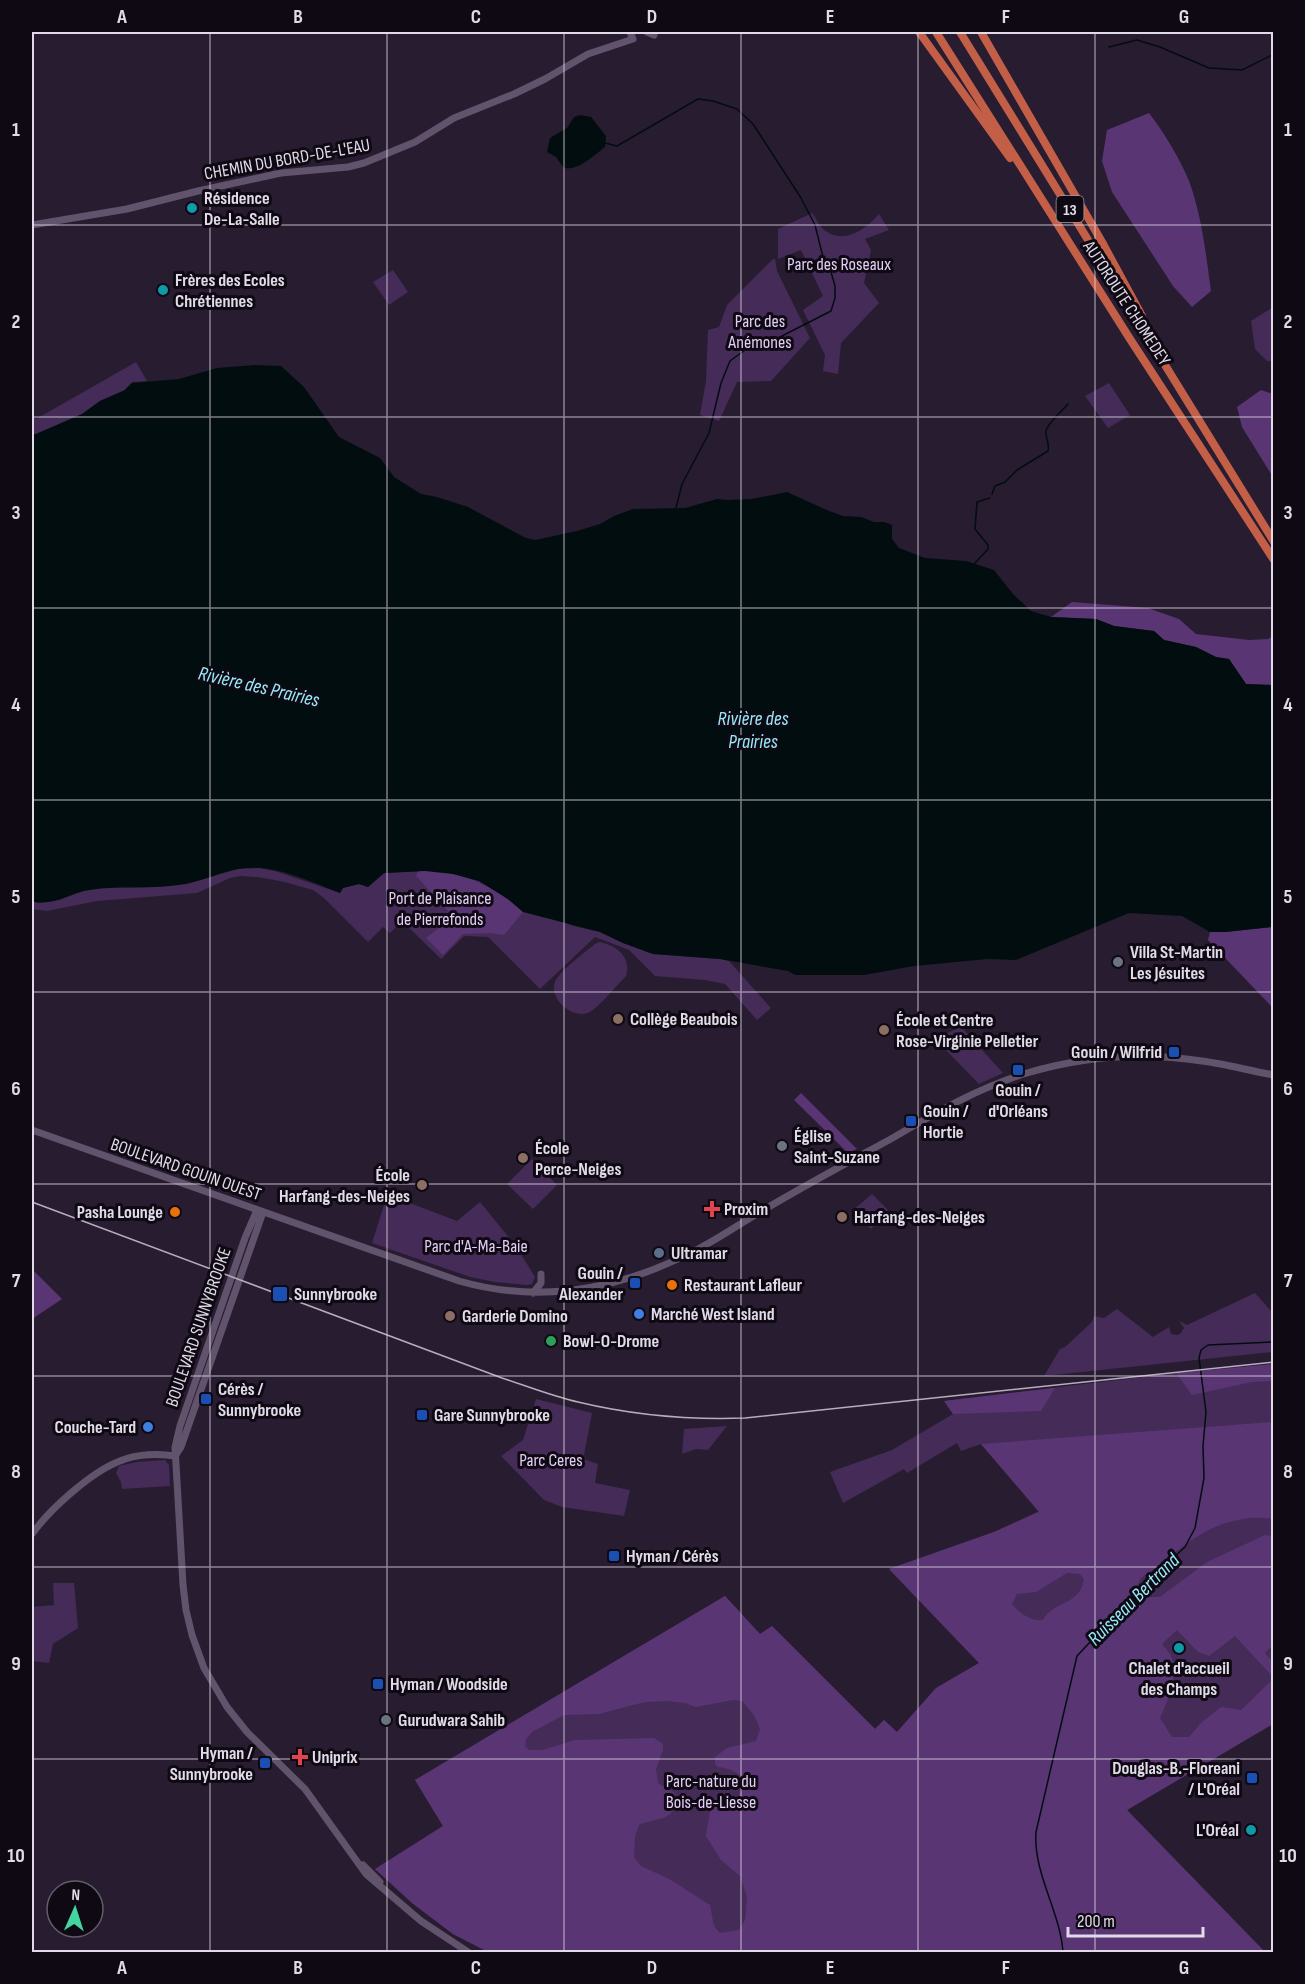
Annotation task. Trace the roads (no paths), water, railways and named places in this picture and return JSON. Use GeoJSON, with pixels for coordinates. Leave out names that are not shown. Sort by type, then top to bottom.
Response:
{"type":"FeatureCollection","features":[{"type":"Feature","properties":{"kind":"highway"},"geometry":{"type":"LineString","coordinates":[[919,32],[991,133],[1033,187]]}},
{"type":"Feature","properties":{"kind":"highway","name":"AUTOROUTE CHOMEDEY"},"geometry":{"type":"LineString","coordinates":[[936,32],[1033,187],[1274,560]]}},
{"type":"Feature","properties":{"kind":"highway","name":"AUTOROUTE CHOMEDEY"},"geometry":{"type":"LineString","coordinates":[[960,32],[1274,542]]}},
{"type":"Feature","properties":{"kind":"highway"},"geometry":{"type":"LineString","coordinates":[[981,32],[1101,239],[1180,387]]}},
{"type":"Feature","properties":{"kind":"street","name":"CHEMIN DU BORD-DE-L'EAU"},"geometry":{"type":"LineString","coordinates":[[32,225],[127,210],[198,191],[281,173],[348,167],[364,163],[415,142],[454,118],[535,84],[586,55],[633,39],[630,32]]}},
{"type":"Feature","properties":{"kind":"street","name":"BOULEVARD GOUIN OUEST"},"geometry":{"type":"LineString","coordinates":[[32,1130],[462,1282],[533,1293],[561,1292],[628,1280],[656,1269],[708,1244],[794,1192],[955,1102],[1027,1073],[1090,1059],[1148,1056],[1205,1061],[1274,1075]]}},
{"type":"Feature","properties":{"kind":"street","name":"BOULEVARD SUNNYBROOKE"},"geometry":{"type":"LineString","coordinates":[[260,1211],[180,1426],[175,1447],[186,1610],[192,1635],[204,1668],[235,1719],[305,1789],[366,1874],[421,1921],[468,1953]]}},
{"type":"Feature","properties":{"kind":"street"},"geometry":{"type":"LineString","coordinates":[[533,1293],[541,1283],[541,1274]]}},
{"type":"Feature","properties":{"kind":"street"},"geometry":{"type":"LineString","coordinates":[[32,1534],[60,1502],[112,1465],[138,1456],[175,1456]]}},
{"type":"Feature","properties":{"kind":"water"},"geometry":{"type":"Polygon","coordinates":[[[580,115],[591,117],[606,136],[605,147],[581,165],[564,168],[556,157],[547,152],[550,138],[567,128],[574,117],[580,115]]]}},
{"type":"Feature","properties":{"kind":"water","name":"Rivière des Prairies"},"geometry":{"type":"Polygon","coordinates":[[[255,365],[281,366],[304,387],[339,437],[380,458],[394,477],[421,494],[468,507],[526,538],[535,540],[577,531],[600,524],[633,509],[685,508],[717,499],[752,499],[787,492],[843,516],[861,517],[892,525],[892,539],[899,548],[925,558],[966,561],[994,570],[1013,594],[1031,611],[1051,617],[1096,619],[1114,626],[1154,631],[1164,640],[1196,647],[1216,657],[1229,659],[1246,684],[1273,685],[1273,927],[1210,932],[1182,916],[1129,913],[1016,960],[988,959],[914,966],[864,975],[795,975],[788,971],[720,959],[653,954],[600,932],[523,912],[508,899],[479,881],[453,874],[425,871],[384,873],[368,887],[359,884],[343,888],[340,893],[290,874],[251,868],[231,870],[185,884],[101,889],[47,902],[32,901],[32,434],[82,414],[100,401],[125,390],[132,383],[179,379],[217,368],[255,365]]]}},
{"type":"Feature","properties":{"kind":"waterway"},"geometry":{"type":"LineString","coordinates":[[1109,47],[1137,40],[1160,47],[1209,68],[1242,70],[1274,54]]}},
{"type":"Feature","properties":{"kind":"waterway"},"geometry":{"type":"LineString","coordinates":[[605,143],[617,146],[698,99],[737,109],[753,124],[801,198],[815,225],[823,257],[829,265],[835,286],[835,298],[831,311],[778,338],[745,350],[730,361],[721,383],[709,433],[682,484],[676,508]]}},
{"type":"Feature","properties":{"kind":"waterway"},"geometry":{"type":"LineString","coordinates":[[992,494],[995,486],[1005,482],[1017,470],[1048,451],[1047,428],[1068,404]]}},
{"type":"Feature","properties":{"kind":"waterway"},"geometry":{"type":"LineString","coordinates":[[975,563],[988,549],[988,545],[975,529],[977,502],[990,498]]}},
{"type":"Feature","properties":{"kind":"waterway","name":"Ruisseau Bertrand"},"geometry":{"type":"LineString","coordinates":[[1063,1952],[1057,1922],[1042,1877],[1036,1847],[1036,1832],[1077,1656],[1127,1600],[1185,1547],[1195,1528],[1204,1478],[1203,1446],[1206,1412],[1199,1358],[1201,1350],[1208,1345],[1274,1342]]}},
{"type":"Feature","properties":{"kind":"tram line"},"geometry":{"type":"LineString","coordinates":[[32,1202],[502,1378],[568,1400],[640,1413],[682,1417],[745,1418],[1274,1362]]}},
{"type":"Feature","properties":{"kind":"place","name":"Résidence De-La-Salle"},"geometry":{"type":"Point","coordinates":[192,208]}},
{"type":"Feature","properties":{"kind":"place","name":"Frères des Ecoles Chrétiennes"},"geometry":{"type":"Point","coordinates":[163,290]}},
{"type":"Feature","properties":{"kind":"place","name":"Villa St-Martin Les Jésuites"},"geometry":{"type":"Point","coordinates":[1118,962]}},
{"type":"Feature","properties":{"kind":"place","name":"Collège Beaubois"},"geometry":{"type":"Point","coordinates":[618,1019]}},
{"type":"Feature","properties":{"kind":"place","name":"École et Centre Rose-Virginie Pelletier"},"geometry":{"type":"Point","coordinates":[884,1030]}},
{"type":"Feature","properties":{"kind":"place","name":"Gouin / Wilfrid"},"geometry":{"type":"Point","coordinates":[1174,1052]}},
{"type":"Feature","properties":{"kind":"place","name":"Gouin / d'Orléans"},"geometry":{"type":"Point","coordinates":[1018,1070]}},
{"type":"Feature","properties":{"kind":"place","name":"Gouin / Hortie"},"geometry":{"type":"Point","coordinates":[911,1121]}},
{"type":"Feature","properties":{"kind":"place","name":"Église Saint-Suzane"},"geometry":{"type":"Point","coordinates":[782,1146]}},
{"type":"Feature","properties":{"kind":"place","name":"École Perce-Neiges"},"geometry":{"type":"Point","coordinates":[523,1158]}},
{"type":"Feature","properties":{"kind":"place","name":"École Harfang-des-Neiges"},"geometry":{"type":"Point","coordinates":[422,1185]}},
{"type":"Feature","properties":{"kind":"place","name":"Proxim"},"geometry":{"type":"Point","coordinates":[712,1209]}},
{"type":"Feature","properties":{"kind":"place","name":"Pasha Lounge"},"geometry":{"type":"Point","coordinates":[175,1212]}},
{"type":"Feature","properties":{"kind":"place","name":"Harfang-des-Neiges"},"geometry":{"type":"Point","coordinates":[842,1217]}},
{"type":"Feature","properties":{"kind":"place","name":"Ultramar"},"geometry":{"type":"Point","coordinates":[659,1253]}},
{"type":"Feature","properties":{"kind":"place","name":"Gouin / Alexander"},"geometry":{"type":"Point","coordinates":[635,1283]}},
{"type":"Feature","properties":{"kind":"place","name":"Restaurant Lafleur"},"geometry":{"type":"Point","coordinates":[672,1285]}},
{"type":"Feature","properties":{"kind":"place","name":"Sunnybrooke"},"geometry":{"type":"Point","coordinates":[280,1294]}},
{"type":"Feature","properties":{"kind":"place","name":"Marché West Island"},"geometry":{"type":"Point","coordinates":[639,1314]}},
{"type":"Feature","properties":{"kind":"place","name":"Garderie Domino"},"geometry":{"type":"Point","coordinates":[450,1316]}},
{"type":"Feature","properties":{"kind":"place","name":"Bowl-O-Drome"},"geometry":{"type":"Point","coordinates":[551,1341]}},
{"type":"Feature","properties":{"kind":"place","name":"Cérès / Sunnybrooke"},"geometry":{"type":"Point","coordinates":[206,1399]}},
{"type":"Feature","properties":{"kind":"place","name":"Gare Sunnybrooke"},"geometry":{"type":"Point","coordinates":[422,1415]}},
{"type":"Feature","properties":{"kind":"place","name":"Couche-Tard"},"geometry":{"type":"Point","coordinates":[148,1427]}},
{"type":"Feature","properties":{"kind":"place","name":"Hyman / Cérès"},"geometry":{"type":"Point","coordinates":[614,1556]}},
{"type":"Feature","properties":{"kind":"place","name":"Chalet d'accueil des Champs"},"geometry":{"type":"Point","coordinates":[1179,1648]}},
{"type":"Feature","properties":{"kind":"place","name":"Hyman / Woodside"},"geometry":{"type":"Point","coordinates":[378,1684]}},
{"type":"Feature","properties":{"kind":"place","name":"Gurudwara Sahib"},"geometry":{"type":"Point","coordinates":[386,1720]}},
{"type":"Feature","properties":{"kind":"place","name":"Uniprix"},"geometry":{"type":"Point","coordinates":[300,1757]}},
{"type":"Feature","properties":{"kind":"place","name":"Hyman / Sunnybrooke"},"geometry":{"type":"Point","coordinates":[265,1763]}},
{"type":"Feature","properties":{"kind":"place","name":"Douglas-B.-Floreani / L'Oréal"},"geometry":{"type":"Point","coordinates":[1252,1778]}},
{"type":"Feature","properties":{"kind":"place","name":"L'Oréal"},"geometry":{"type":"Point","coordinates":[1251,1830]}},
{"type":"Feature","properties":{"kind":"park label","name":"Parc des Roseaux"},"geometry":{"type":"Point","coordinates":[839,264]}},
{"type":"Feature","properties":{"kind":"park label","name":"Parc des Anémones"},"geometry":{"type":"Point","coordinates":[760,331]}},
{"type":"Feature","properties":{"kind":"park label","name":"Port de Plaisance de Pierrefonds"},"geometry":{"type":"Point","coordinates":[440,908]}},
{"type":"Feature","properties":{"kind":"park label","name":"Parc d'A-Ma-Baie"},"geometry":{"type":"Point","coordinates":[476,1246]}},
{"type":"Feature","properties":{"kind":"park label","name":"Parc Ceres"},"geometry":{"type":"Point","coordinates":[551,1460]}},
{"type":"Feature","properties":{"kind":"park label","name":"Parc-nature du Bois-de-Liesse"},"geometry":{"type":"Point","coordinates":[711,1791]}}]}
